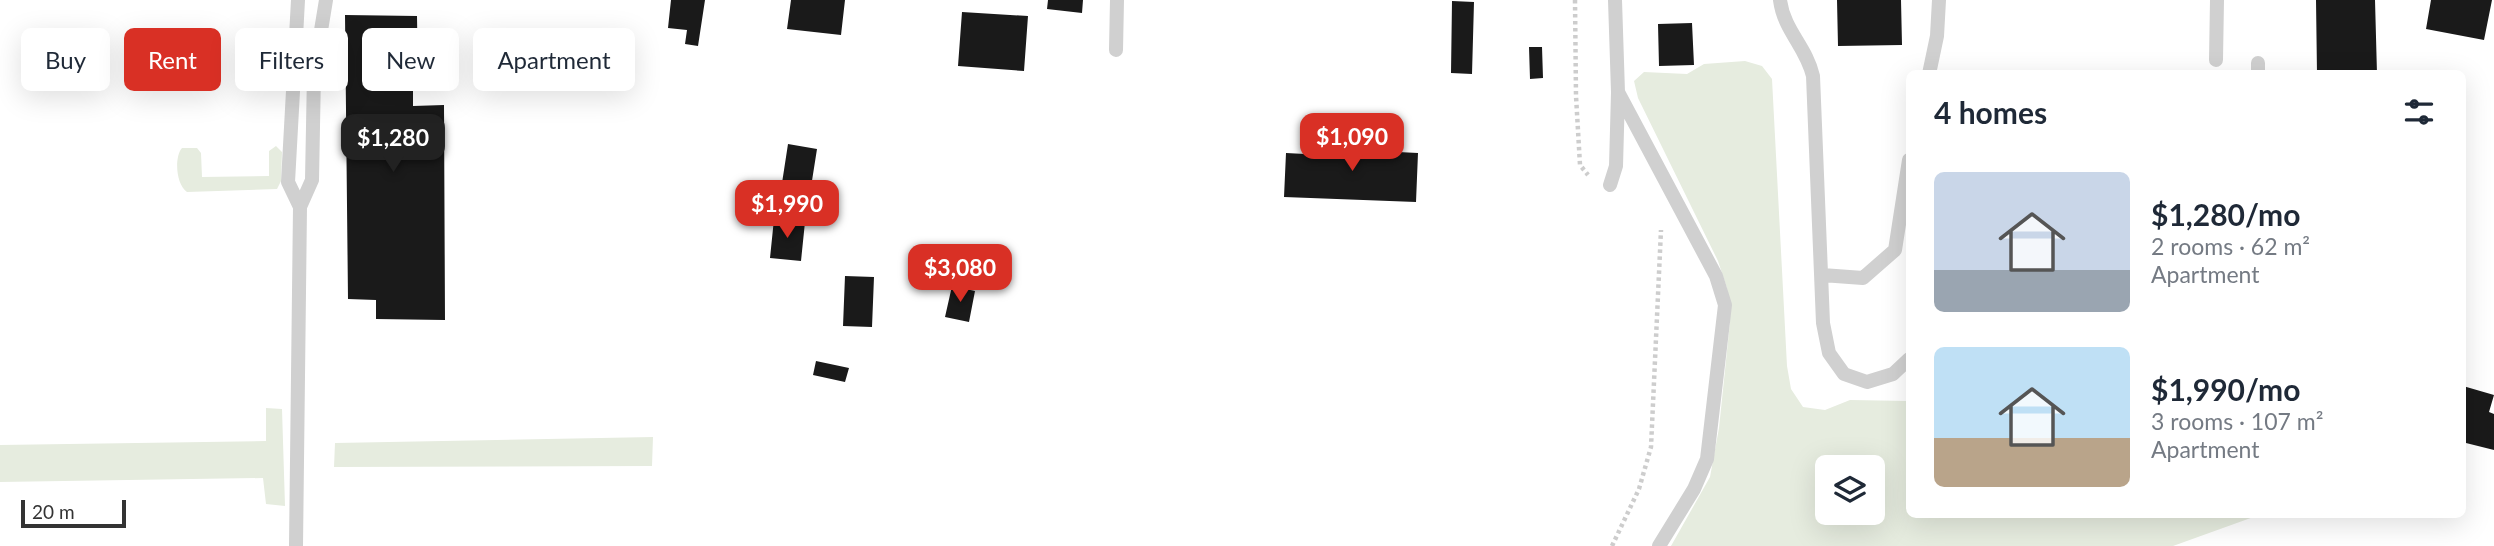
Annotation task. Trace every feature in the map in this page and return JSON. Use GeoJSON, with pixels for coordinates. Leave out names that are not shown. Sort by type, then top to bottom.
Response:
{"type":"FeatureCollection","features":[{"type":"Feature","properties":{"kind":"lane"},"geometry":{"type":"LineString","coordinates":[[298,0],[288,183],[300,207]]}},
{"type":"Feature","properties":{"kind":"lane"},"geometry":{"type":"LineString","coordinates":[[296,546],[300,207],[312,180],[314,73],[326,0]]}},
{"type":"Feature","properties":{"kind":"lane"},"geometry":{"type":"LineString","coordinates":[[1116,50],[1117,0]]}},
{"type":"Feature","properties":{"kind":"lane"},"geometry":{"type":"LineString","coordinates":[[1610,185],[1616,166],[1618,92],[1615,0]]}},
{"type":"Feature","properties":{"kind":"lane"},"geometry":{"type":"LineString","coordinates":[[1780,0],[1789,30],[1809,59],[1813,76],[1823,323],[1829,353],[1844,374],[1867,382],[1893,374],[1906,362]]}},
{"type":"Feature","properties":{"kind":"lane"},"geometry":{"type":"LineString","coordinates":[[1930,70],[1937,36],[1939,0]]}},
{"type":"Feature","properties":{"kind":"lane"},"geometry":{"type":"LineString","coordinates":[[2216,60],[2217,0]]}},
{"type":"Feature","properties":{"kind":"lane"},"geometry":{"type":"LineString","coordinates":[[1618,92],[1716,276],[1725,305],[1707,458],[1694,489],[1659,546]]}},
{"type":"Feature","properties":{"kind":"lane"},"geometry":{"type":"LineString","coordinates":[[1822,275],[1864,278],[1895,250],[1906,179]]}},
{"type":"Feature","properties":{"kind":"path"},"geometry":{"type":"LineString","coordinates":[[1575,0],[1580,165],[1589,176],[1610,185]]}},
{"type":"Feature","properties":{"kind":"path"},"geometry":{"type":"LineString","coordinates":[[1612,546],[1639,489],[1651,447],[1662,231],[1657,218]]}},
{"type":"Feature","properties":{"kind":"shaded area"},"geometry":{"type":"Polygon","coordinates":[[[1745,61],[1762,66],[1772,79],[1787,366],[1791,389],[1803,407],[1825,410],[1850,400],[1906,401],[1906,518],[2251,518],[2173,546],[1671,546],[1710,477],[1719,428],[1730,322],[1727,288],[1718,261],[1638,98],[1634,81],[1644,72],[1687,74],[1704,64],[1745,61]]]}},
{"type":"Feature","properties":{"kind":"shaded area"},"geometry":{"type":"Polygon","coordinates":[[[276,146],[282,152],[281,181],[277,189],[187,192],[180,183],[177,164],[182,148],[197,148],[201,153],[202,177],[269,176],[269,151],[276,146]]]}},
{"type":"Feature","properties":{"kind":"shaded area"},"geometry":{"type":"Polygon","coordinates":[[[266,408],[282,409],[285,506],[266,504],[263,478],[0,482],[0,445],[266,441],[266,408]]]}},
{"type":"Feature","properties":{"kind":"shaded area"},"geometry":{"type":"Polygon","coordinates":[[[653,437],[652,466],[334,467],[335,443],[653,437]]]}},
{"type":"Feature","properties":{"kind":"building"},"geometry":{"type":"Polygon","coordinates":[[[671,0],[705,0],[698,46],[685,44],[687,30],[668,28],[671,0]]]}},
{"type":"Feature","properties":{"kind":"building"},"geometry":{"type":"Polygon","coordinates":[[[791,0],[845,0],[841,35],[787,29],[791,0]]]}},
{"type":"Feature","properties":{"kind":"building"},"geometry":{"type":"Polygon","coordinates":[[[1048,0],[1083,0],[1082,13],[1047,9],[1048,0]]]}},
{"type":"Feature","properties":{"kind":"building"},"geometry":{"type":"Polygon","coordinates":[[[1837,0],[1901,0],[1902,45],[1838,46],[1837,0]]]}},
{"type":"Feature","properties":{"kind":"building"},"geometry":{"type":"Polygon","coordinates":[[[2316,0],[2375,0],[2377,70],[2317,70],[2316,0]]]}},
{"type":"Feature","properties":{"kind":"building"},"geometry":{"type":"Polygon","coordinates":[[[2431,0],[2492,0],[2484,40],[2426,29],[2431,0]]]}},
{"type":"Feature","properties":{"kind":"building"},"geometry":{"type":"Polygon","coordinates":[[[1452,1],[1474,2],[1472,74],[1451,73],[1452,1]]]}},
{"type":"Feature","properties":{"kind":"building"},"geometry":{"type":"Polygon","coordinates":[[[962,12],[1028,16],[1024,71],[958,66],[962,12]]]}},
{"type":"Feature","properties":{"kind":"building"},"geometry":{"type":"Polygon","coordinates":[[[345,15],[417,16],[417,28],[362,28],[362,91],[413,91],[413,106],[444,105],[445,320],[376,319],[376,300],[348,299],[346,91],[348,91],[348,28],[345,28],[345,15]]]}},
{"type":"Feature","properties":{"kind":"building"},"geometry":{"type":"Polygon","coordinates":[[[1692,23],[1694,65],[1659,66],[1658,24],[1692,23]]]}},
{"type":"Feature","properties":{"kind":"building"},"geometry":{"type":"Polygon","coordinates":[[[1529,47],[1542,47],[1543,78],[1530,79],[1529,47]]]}},
{"type":"Feature","properties":{"kind":"building"},"geometry":{"type":"Polygon","coordinates":[[[1306,142],[1332,143],[1332,148],[1374,150],[1374,142],[1398,143],[1398,152],[1418,153],[1416,202],[1284,197],[1286,153],[1305,154],[1306,142]]]}},
{"type":"Feature","properties":{"kind":"building"},"geometry":{"type":"Polygon","coordinates":[[[788,144],[817,149],[811,187],[782,183],[788,144]]]}},
{"type":"Feature","properties":{"kind":"building"},"geometry":{"type":"Polygon","coordinates":[[[774,219],[805,222],[801,261],[770,258],[774,219]]]}},
{"type":"Feature","properties":{"kind":"building"},"geometry":{"type":"Polygon","coordinates":[[[845,276],[874,277],[872,327],[843,326],[845,276]]]}},
{"type":"Feature","properties":{"kind":"building"},"geometry":{"type":"Polygon","coordinates":[[[952,286],[975,291],[969,322],[945,317],[952,286]]]}},
{"type":"Feature","properties":{"kind":"building"},"geometry":{"type":"Polygon","coordinates":[[[816,361],[849,368],[845,382],[813,375],[816,361]]]}},
{"type":"Feature","properties":{"kind":"building"},"geometry":{"type":"Polygon","coordinates":[[[2466,387],[2494,395],[2489,412],[2494,414],[2494,450],[2466,443],[2466,387]]]}}]}
